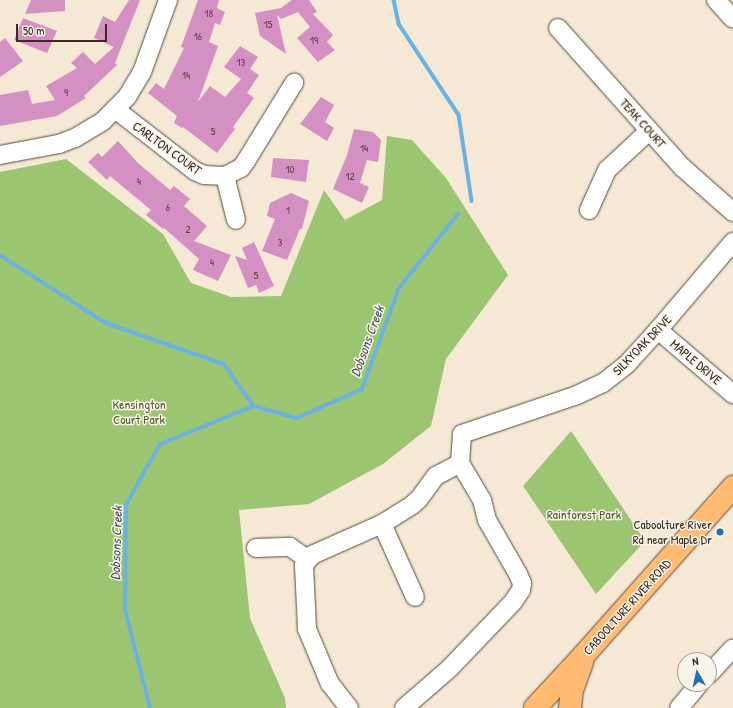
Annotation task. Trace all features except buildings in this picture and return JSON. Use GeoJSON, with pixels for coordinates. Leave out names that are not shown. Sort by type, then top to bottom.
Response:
{"type":"FeatureCollection","features":[{"type":"Feature","properties":{"kind":"main road","name":"CABOOLTURE RIVER ROAD"},"geometry":{"type":"LineString","coordinates":[[541,706],[733,487]]}},
{"type":"Feature","properties":{"kind":"main road"},"geometry":{"type":"LineString","coordinates":[[570,708],[572,690],[584,656]]}},
{"type":"Feature","properties":{"kind":"street"},"geometry":{"type":"LineString","coordinates":[[0,155],[59,144],[75,138],[94,127],[115,109],[127,97],[142,72],[168,0]]}},
{"type":"Feature","properties":{"kind":"street"},"geometry":{"type":"LineString","coordinates":[[716,0],[733,18]]}},
{"type":"Feature","properties":{"kind":"street","name":"TEAK COURT"},"geometry":{"type":"LineString","coordinates":[[558,28],[682,167],[733,212]]}},
{"type":"Feature","properties":{"kind":"street"},"geometry":{"type":"LineString","coordinates":[[236,220],[225,176],[241,168],[294,83]]}},
{"type":"Feature","properties":{"kind":"street","name":"CARLTON COURT"},"geometry":{"type":"LineString","coordinates":[[115,109],[196,170],[209,176],[225,176]]}},
{"type":"Feature","properties":{"kind":"street"},"geometry":{"type":"LineString","coordinates":[[589,210],[608,170],[649,131]]}},
{"type":"Feature","properties":{"kind":"street","name":"SILKYOAK DRIVE"},"geometry":{"type":"LineString","coordinates":[[460,463],[462,434],[577,395],[603,383],[627,364],[733,242]]}},
{"type":"Feature","properties":{"kind":"street","name":"MAPLE DRIVE"},"geometry":{"type":"LineString","coordinates":[[658,330],[733,394]]}},
{"type":"Feature","properties":{"kind":"street"},"geometry":{"type":"LineString","coordinates":[[349,708],[330,684],[307,629],[303,569],[307,559],[312,555],[382,524],[419,499],[436,476],[460,463],[482,500],[487,520],[518,574],[522,583],[521,590],[513,602],[455,663],[404,708]]}},
{"type":"Feature","properties":{"kind":"street"},"geometry":{"type":"LineString","coordinates":[[382,524],[415,597]]}},
{"type":"Feature","properties":{"kind":"street"},"geometry":{"type":"LineString","coordinates":[[256,548],[290,547],[307,559]]}},
{"type":"Feature","properties":{"kind":"street"},"geometry":{"type":"LineString","coordinates":[[717,665],[733,648]]}},
{"type":"Feature","properties":{"kind":"street"},"geometry":{"type":"LineString","coordinates":[[679,708],[692,692]]}},
{"type":"Feature","properties":{"kind":"green space","name":"Kensington Court Park"},"geometry":{"type":"Polygon","coordinates":[[[387,136],[412,140],[446,178],[508,275],[446,359],[431,426],[383,464],[309,504],[239,510],[250,618],[285,698],[286,708],[0,708],[0,172],[66,159],[163,234],[191,283],[231,297],[281,296],[324,190],[345,220],[382,200],[387,136]]]}},
{"type":"Feature","properties":{"kind":"green space","name":"Rainforest Park"},"geometry":{"type":"Polygon","coordinates":[[[571,431],[645,541],[596,594],[523,486],[571,431]]]}},
{"type":"Feature","properties":{"kind":"waterway","name":"Dobsons Creek"},"geometry":{"type":"LineString","coordinates":[[394,0],[399,24],[459,115],[472,201]]}},
{"type":"Feature","properties":{"kind":"waterway","name":"Dobsons Creek"},"geometry":{"type":"LineString","coordinates":[[150,708],[125,610],[126,505],[160,444],[254,406],[297,418],[362,389],[399,288],[458,214]]}},
{"type":"Feature","properties":{"kind":"waterway"},"geometry":{"type":"LineString","coordinates":[[0,255],[106,323],[224,364],[254,406]]}},
{"type":"Feature","properties":{"kind":"place","name":"Caboolture River Rd near Maple Dr"},"geometry":{"type":"Point","coordinates":[720,532]}}]}
